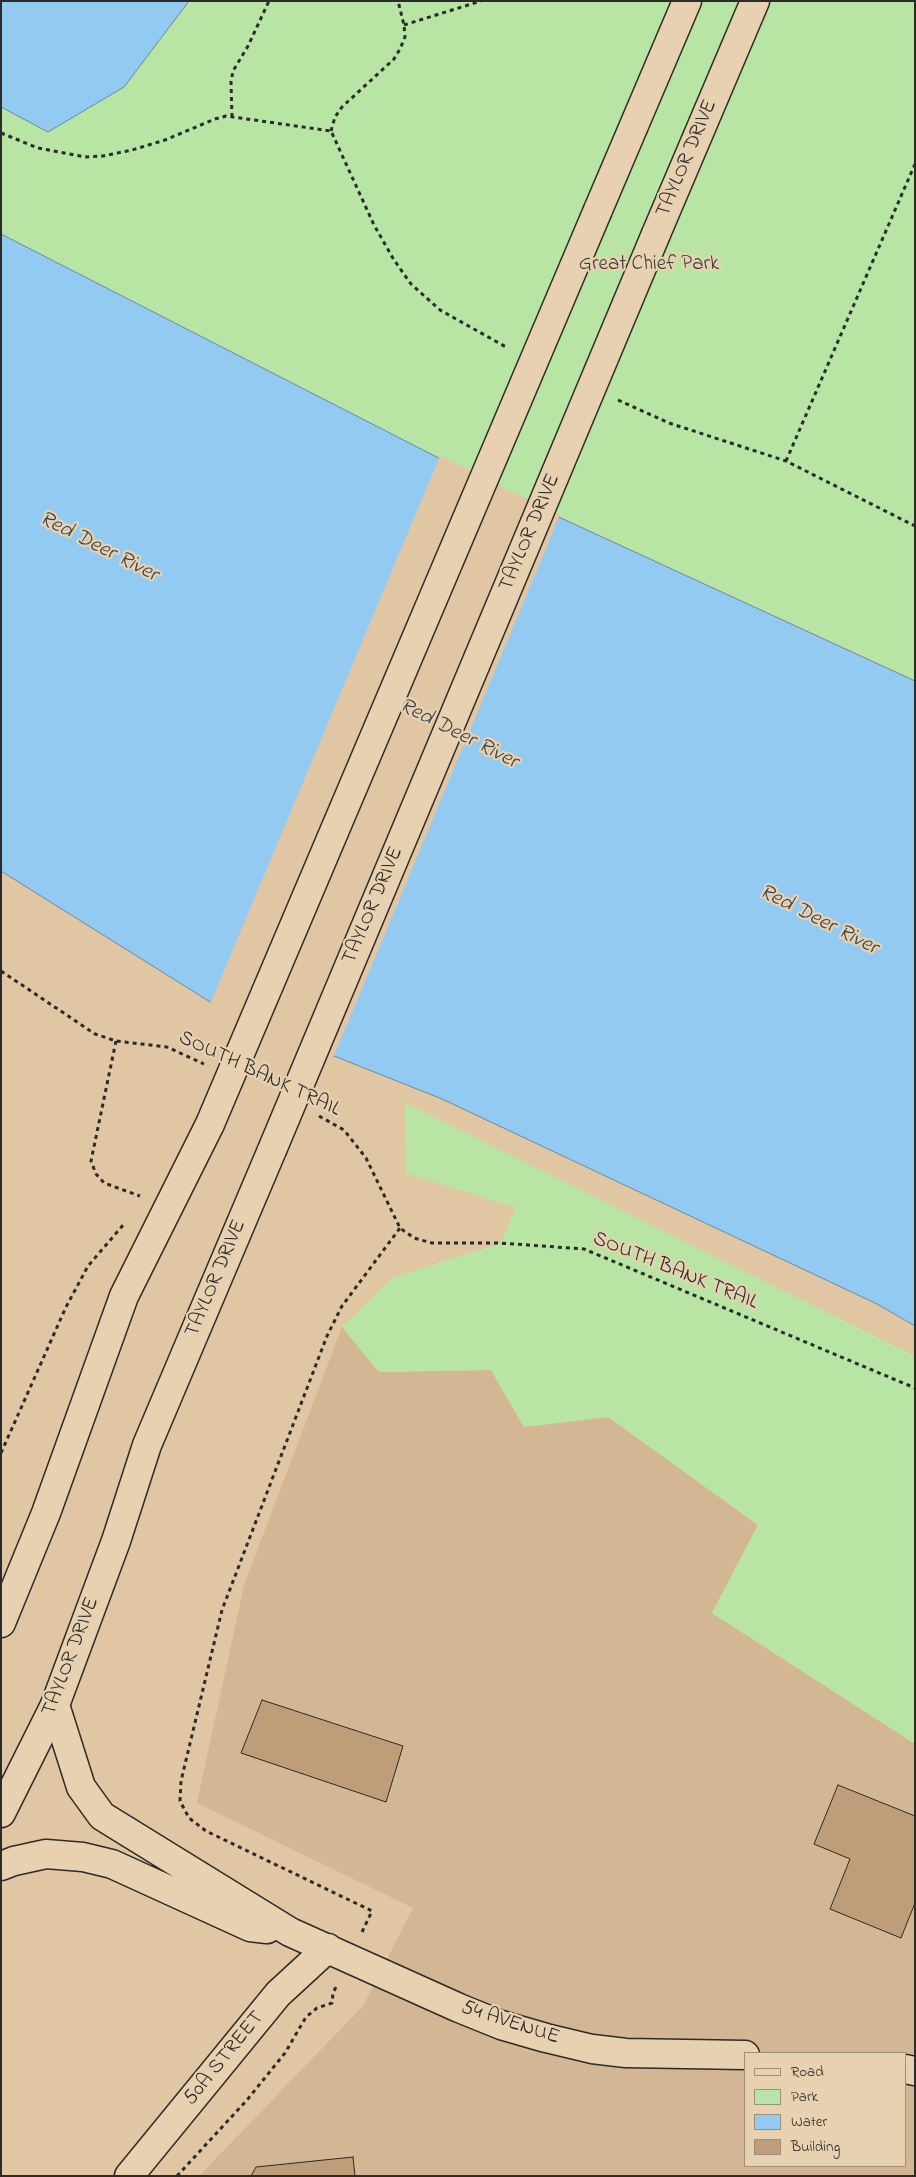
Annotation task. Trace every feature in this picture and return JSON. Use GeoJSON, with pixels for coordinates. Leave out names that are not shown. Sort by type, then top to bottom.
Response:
{"type":"FeatureCollection","features":[{"type":"Feature","properties":{"kind":"main road"},"geometry":{"type":"LineString","coordinates":[[1,1623],[46,1513],[124,1296],[210,1124],[687,1]]}},
{"type":"Feature","properties":{"kind":"main road","name":"TAYLOR DRIVE"},"geometry":{"type":"LineString","coordinates":[[1,1813],[55,1705],[116,1541],[147,1445],[754,1]]}},
{"type":"Feature","properties":{"kind":"main road"},"geometry":{"type":"LineString","coordinates":[[55,1705],[81,1787],[102,1816],[290,1932]]}},
{"type":"Feature","properties":{"kind":"main road"},"geometry":{"type":"LineString","coordinates":[[1,1866],[46,1854],[83,1857],[112,1864],[250,1927],[290,1932]]}},
{"type":"Feature","properties":{"kind":"main road","name":"54 AVENUE"},"geometry":{"type":"LineString","coordinates":[[290,1932],[459,2008],[501,2025],[546,2038],[592,2049],[626,2053],[744,2055]]}},
{"type":"Feature","properties":{"kind":"main road","name":"50A STREET"},"geometry":{"type":"LineString","coordinates":[[129,2176],[278,1994],[328,1948]]}},
{"type":"Feature","properties":{"kind":"path"},"geometry":{"type":"LineString","coordinates":[[232,117],[231,82],[233,71],[248,46],[269,1]]}},
{"type":"Feature","properties":{"kind":"path"},"geometry":{"type":"LineString","coordinates":[[398,1],[404,24],[404,37],[394,59],[342,107],[331,131],[374,226],[394,260],[411,284],[440,310]]}},
{"type":"Feature","properties":{"kind":"path"},"geometry":{"type":"LineString","coordinates":[[404,24],[482,1]]}},
{"type":"Feature","properties":{"kind":"path"},"geometry":{"type":"LineString","coordinates":[[1,133],[38,148],[85,157],[102,156],[165,140],[215,118],[232,117],[331,131]]}},
{"type":"Feature","properties":{"kind":"path"},"geometry":{"type":"LineString","coordinates":[[915,164],[786,461],[915,526]]}},
{"type":"Feature","properties":{"kind":"path","name":"SOUTH BANK TRAIL"},"geometry":{"type":"LineString","coordinates":[[1,971],[95,1034],[116,1041],[167,1048],[210,1066]]}},
{"type":"Feature","properties":{"kind":"path"},"geometry":{"type":"LineString","coordinates":[[116,1041],[91,1161],[96,1174],[104,1183],[147,1199]]}},
{"type":"Feature","properties":{"kind":"path","name":"SOUTH BANK TRAIL"},"geometry":{"type":"LineString","coordinates":[[312,1113],[344,1130],[366,1158],[400,1228],[414,1238],[432,1243],[500,1243],[584,1249],[915,1388]]}},
{"type":"Feature","properties":{"kind":"path"},"geometry":{"type":"LineString","coordinates":[[1,1453],[70,1299],[88,1266],[127,1221]]}},
{"type":"Feature","properties":{"kind":"path"},"geometry":{"type":"LineString","coordinates":[[365,1926],[372,1910],[206,1831],[189,1818],[180,1801],[181,1782],[222,1610],[269,1485],[327,1336],[342,1306],[400,1228]]}},
{"type":"Feature","properties":{"kind":"path"},"geometry":{"type":"LineString","coordinates":[[177,2176],[247,2100],[285,2053],[306,2017],[317,2008],[332,2003],[333,1993]]}},
{"type":"Feature","properties":{"kind":"shaded area"},"geometry":{"type":"Polygon","coordinates":[[[342,1327],[379,1372],[491,1370],[524,1427],[608,1417],[758,1525],[712,1613],[915,1744],[915,2176],[199,2176],[363,2006],[413,1908],[197,1803],[244,1585],[342,1327]]]}},
{"type":"Feature","properties":{"kind":"green space","name":"Great Chief Park"},"geometry":{"type":"Polygon","coordinates":[[[1,1],[915,1],[915,680],[511,495],[1,234],[1,1]]]}},
{"type":"Feature","properties":{"kind":"green space"},"geometry":{"type":"Polygon","coordinates":[[[405,1103],[915,1356],[915,1744],[712,1613],[758,1525],[608,1417],[524,1427],[491,1370],[379,1372],[342,1327],[392,1278],[500,1243],[516,1208],[406,1173],[405,1103]]]}},
{"type":"Feature","properties":{"kind":"water"},"geometry":{"type":"Polygon","coordinates":[[[1,1],[189,1],[124,87],[48,132],[1,107],[1,1]]]}},
{"type":"Feature","properties":{"kind":"water","name":"Red Deer River"},"geometry":{"type":"Polygon","coordinates":[[[1,234],[511,495],[915,681],[915,1326],[877,1304],[442,1099],[231,1015],[1,871],[1,234]]]}},
{"type":"Feature","properties":{"kind":"pier"},"geometry":{"type":"Polygon","coordinates":[[[440,456],[560,515],[333,1058],[231,1017],[210,1004],[440,456]]]}},
{"type":"Feature","properties":{"kind":"building"},"geometry":{"type":"Polygon","coordinates":[[[262,1700],[403,1746],[386,1802],[241,1753],[262,1700]]]}},
{"type":"Feature","properties":{"kind":"building"},"geometry":{"type":"Polygon","coordinates":[[[838,1785],[915,1816],[915,1903],[901,1938],[830,1909],[850,1859],[814,1844],[838,1785]]]}},
{"type":"Feature","properties":{"kind":"building"},"geometry":{"type":"Polygon","coordinates":[[[353,2157],[355,2176],[251,2176],[256,2167],[353,2157]]]}}]}
